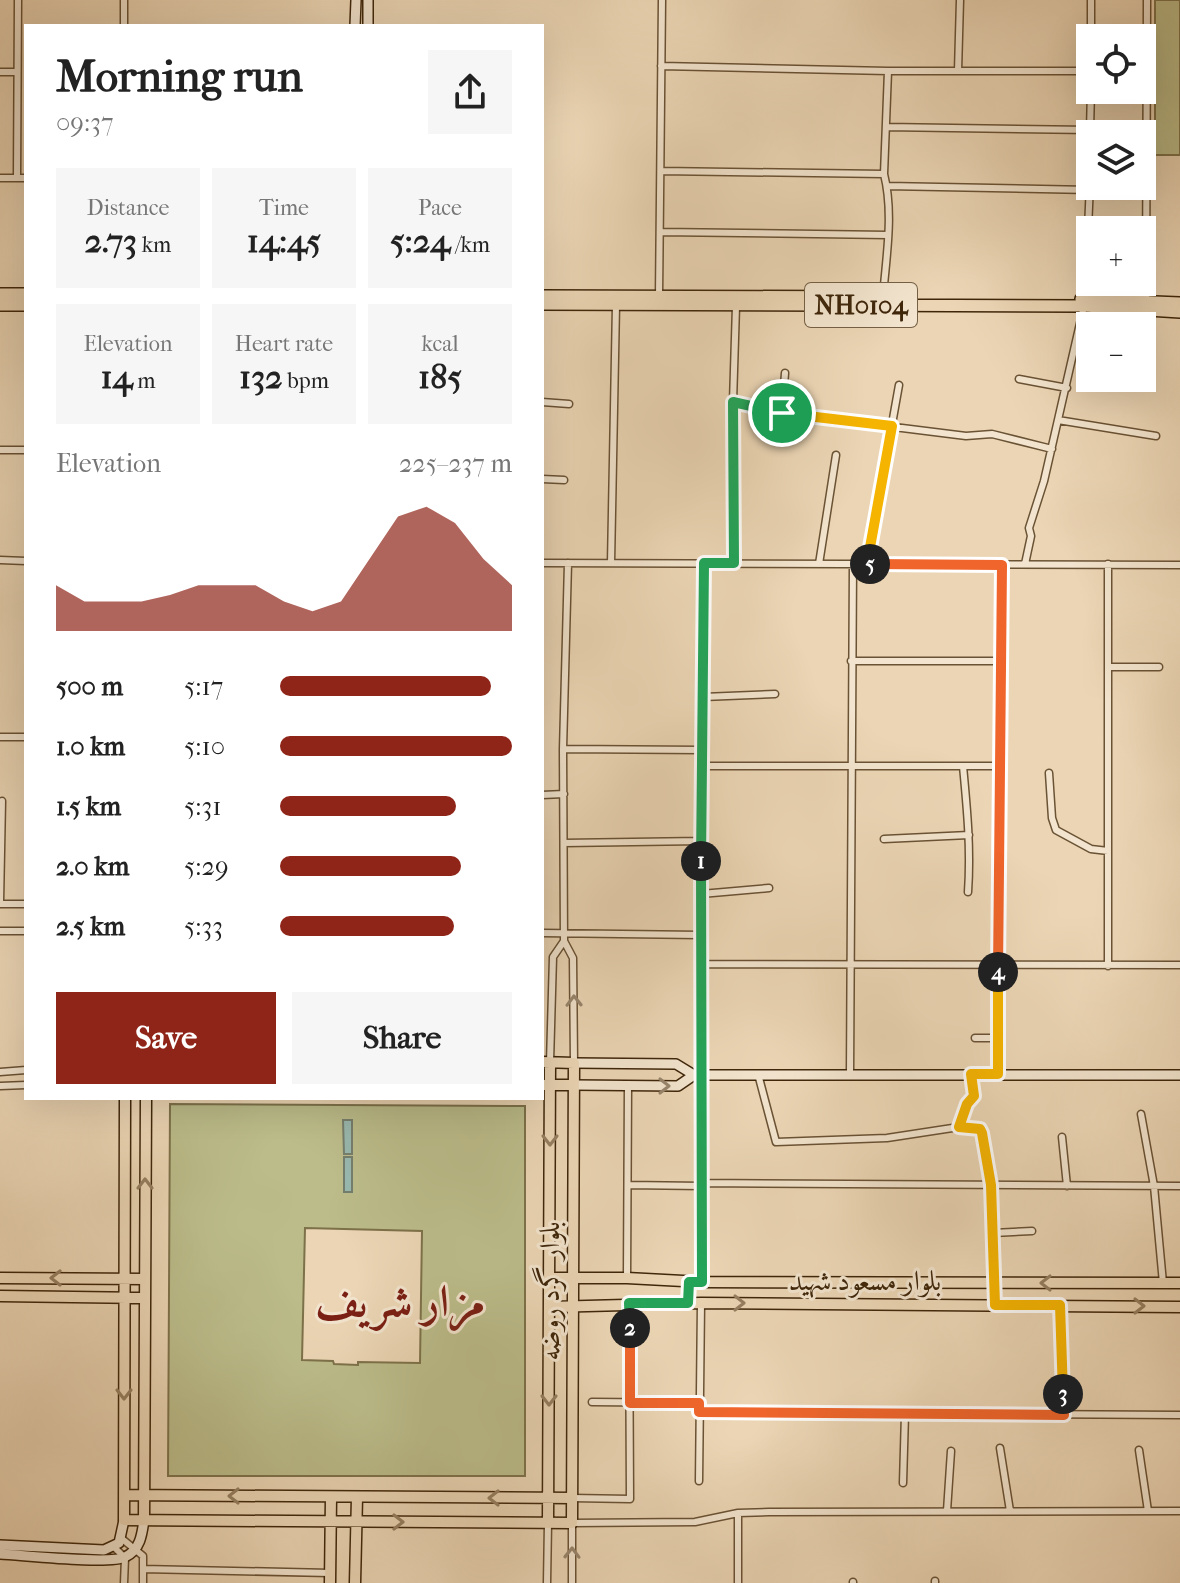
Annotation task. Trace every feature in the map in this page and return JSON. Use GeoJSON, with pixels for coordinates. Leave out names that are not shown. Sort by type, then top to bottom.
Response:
{"type":"FeatureCollection","features":[{"type":"Feature","properties":{"kind":"highway"},"geometry":{"type":"LineString","coordinates":[[0,294],[24,294]]}},
{"type":"Feature","properties":{"kind":"highway","name":"NH0104"},"geometry":{"type":"LineString","coordinates":[[544,296],[883,297],[1084,302],[1180,312]]}},
{"type":"Feature","properties":{"kind":"highway","name":"NH0104"},"geometry":{"type":"LineString","coordinates":[[544,304],[736,306],[1146,300],[1180,303]]}},
{"type":"Feature","properties":{"kind":"highway"},"geometry":{"type":"LineString","coordinates":[[0,305],[24,305]]}},
{"type":"Feature","properties":{"kind":"main road"},"geometry":{"type":"LineString","coordinates":[[546,1062],[574,1063]]}},
{"type":"Feature","properties":{"kind":"main road","name":"بلوار گرد روضه"},"geometry":{"type":"LineString","coordinates":[[546,1062],[548,1523]]}},
{"type":"Feature","properties":{"kind":"main road","name":"بلوار گرد روضه"},"geometry":{"type":"LineString","coordinates":[[572,1523],[574,1063]]}},
{"type":"Feature","properties":{"kind":"main road"},"geometry":{"type":"LineString","coordinates":[[546,1085],[574,1085]]}},
{"type":"Feature","properties":{"kind":"main road"},"geometry":{"type":"LineString","coordinates":[[125,1100],[124,1520],[572,1523]]}},
{"type":"Feature","properties":{"kind":"main road"},"geometry":{"type":"LineString","coordinates":[[144,1520],[146,1100]]}},
{"type":"Feature","properties":{"kind":"main road"},"geometry":{"type":"LineString","coordinates":[[0,1278],[145,1279]]}},
{"type":"Feature","properties":{"kind":"main road","name":"بلوار مسعود شهید"},"geometry":{"type":"LineString","coordinates":[[549,1278],[689,1282],[1180,1283]]}},
{"type":"Feature","properties":{"kind":"main road"},"geometry":{"type":"LineString","coordinates":[[688,1303],[689,1282]]}},
{"type":"Feature","properties":{"kind":"main road"},"geometry":{"type":"LineString","coordinates":[[890,1282],[890,1304]]}},
{"type":"Feature","properties":{"kind":"main road"},"geometry":{"type":"LineString","coordinates":[[1103,1283],[1103,1306]]}},
{"type":"Feature","properties":{"kind":"main road"},"geometry":{"type":"LineString","coordinates":[[0,1296],[145,1298]]}},
{"type":"Feature","properties":{"kind":"main road","name":"بلوار مسعود شهید"},"geometry":{"type":"LineString","coordinates":[[549,1307],[629,1303],[1180,1307]]}},
{"type":"Feature","properties":{"kind":"main road"},"geometry":{"type":"LineString","coordinates":[[124,1495],[572,1498]]}},
{"type":"Feature","properties":{"kind":"main road"},"geometry":{"type":"LineString","coordinates":[[330,1578],[331,1497]]}},
{"type":"Feature","properties":{"kind":"main road"},"geometry":{"type":"LineString","coordinates":[[355,1583],[357,1497]]}},
{"type":"Feature","properties":{"kind":"street"},"geometry":{"type":"LineString","coordinates":[[17,178],[18,0]]}},
{"type":"Feature","properties":{"kind":"street"},"geometry":{"type":"LineString","coordinates":[[124,0],[124,24]]}},
{"type":"Feature","properties":{"kind":"street"},"geometry":{"type":"LineString","coordinates":[[355,24],[356,0]]}},
{"type":"Feature","properties":{"kind":"street"},"geometry":{"type":"LineString","coordinates":[[368,0],[368,24]]}},
{"type":"Feature","properties":{"kind":"street"},"geometry":{"type":"LineString","coordinates":[[659,296],[662,0]]}},
{"type":"Feature","properties":{"kind":"street"},"geometry":{"type":"LineString","coordinates":[[958,71],[960,0]]}},
{"type":"Feature","properties":{"kind":"street"},"geometry":{"type":"LineString","coordinates":[[1091,0],[1091,24]]}},
{"type":"Feature","properties":{"kind":"street"},"geometry":{"type":"LineString","coordinates":[[1146,300],[1147,0]]}},
{"type":"Feature","properties":{"kind":"street"},"geometry":{"type":"LineString","coordinates":[[661,66],[1076,71]]}},
{"type":"Feature","properties":{"kind":"street"},"geometry":{"type":"LineString","coordinates":[[883,297],[888,235],[884,174],[888,71]]}},
{"type":"Feature","properties":{"kind":"street"},"geometry":{"type":"LineString","coordinates":[[0,72],[17,72]]}},
{"type":"Feature","properties":{"kind":"street"},"geometry":{"type":"LineString","coordinates":[[886,127],[1076,132]]}},
{"type":"Feature","properties":{"kind":"street"},"geometry":{"type":"LineString","coordinates":[[661,171],[884,174]]}},
{"type":"Feature","properties":{"kind":"street"},"geometry":{"type":"LineString","coordinates":[[0,178],[24,178]]}},
{"type":"Feature","properties":{"kind":"street"},"geometry":{"type":"LineString","coordinates":[[887,186],[1076,186]]}},
{"type":"Feature","properties":{"kind":"street"},"geometry":{"type":"LineString","coordinates":[[1025,564],[1031,536],[1029,528],[1067,388],[1084,302],[1089,200]]}},
{"type":"Feature","properties":{"kind":"street"},"geometry":{"type":"LineString","coordinates":[[660,232],[888,235]]}},
{"type":"Feature","properties":{"kind":"street"},"geometry":{"type":"LineString","coordinates":[[611,563],[616,305]]}},
{"type":"Feature","properties":{"kind":"street"},"geometry":{"type":"LineString","coordinates":[[734,563],[736,306]]}},
{"type":"Feature","properties":{"kind":"street"},"geometry":{"type":"LineString","coordinates":[[782,413],[785,373]]}},
{"type":"Feature","properties":{"kind":"street"},"geometry":{"type":"LineString","coordinates":[[1019,379],[1067,388]]}},
{"type":"Feature","properties":{"kind":"street"},"geometry":{"type":"LineString","coordinates":[[867,564],[899,385]]}},
{"type":"Feature","properties":{"kind":"street"},"geometry":{"type":"LineString","coordinates":[[544,402],[569,404]]}},
{"type":"Feature","properties":{"kind":"street"},"geometry":{"type":"LineString","coordinates":[[733,402],[782,413],[966,436],[992,434],[1052,449]]}},
{"type":"Feature","properties":{"kind":"street"},"geometry":{"type":"LineString","coordinates":[[1058,420],[1156,436]]}},
{"type":"Feature","properties":{"kind":"street"},"geometry":{"type":"LineString","coordinates":[[0,450],[24,450]]}},
{"type":"Feature","properties":{"kind":"street"},"geometry":{"type":"LineString","coordinates":[[819,564],[836,455]]}},
{"type":"Feature","properties":{"kind":"street"},"geometry":{"type":"LineString","coordinates":[[544,479],[564,480]]}},
{"type":"Feature","properties":{"kind":"street"},"geometry":{"type":"LineString","coordinates":[[0,560],[24,561]]}},
{"type":"Feature","properties":{"kind":"street"},"geometry":{"type":"LineString","coordinates":[[544,563],[1180,565]]}},
{"type":"Feature","properties":{"kind":"street"},"geometry":{"type":"LineString","coordinates":[[568,563],[563,749],[565,937],[573,958],[574,1063],[676,1064],[698,1075],[1180,1075]]}},
{"type":"Feature","properties":{"kind":"street"},"geometry":{"type":"LineString","coordinates":[[702,1282],[698,1075],[704,563]]}},
{"type":"Feature","properties":{"kind":"street"},"geometry":{"type":"LineString","coordinates":[[850,1074],[853,564]]}},
{"type":"Feature","properties":{"kind":"street"},"geometry":{"type":"LineString","coordinates":[[1108,564],[1108,966]]}},
{"type":"Feature","properties":{"kind":"street"},"geometry":{"type":"LineString","coordinates":[[998,1074],[998,766],[1002,565]]}},
{"type":"Feature","properties":{"kind":"street"},"geometry":{"type":"LineString","coordinates":[[851,661],[1000,661]]}},
{"type":"Feature","properties":{"kind":"street"},"geometry":{"type":"LineString","coordinates":[[1108,667],[1159,667]]}},
{"type":"Feature","properties":{"kind":"street"},"geometry":{"type":"LineString","coordinates":[[703,697],[775,694]]}},
{"type":"Feature","properties":{"kind":"street"},"geometry":{"type":"LineString","coordinates":[[0,737],[24,737]]}},
{"type":"Feature","properties":{"kind":"street"},"geometry":{"type":"LineString","coordinates":[[563,749],[702,750]]}},
{"type":"Feature","properties":{"kind":"street"},"geometry":{"type":"LineString","coordinates":[[702,766],[998,766]]}},
{"type":"Feature","properties":{"kind":"street"},"geometry":{"type":"LineString","coordinates":[[963,766],[969,835],[968,892]]}},
{"type":"Feature","properties":{"kind":"street"},"geometry":{"type":"LineString","coordinates":[[1049,773],[1052,818],[1056,830],[1091,849],[1108,851]]}},
{"type":"Feature","properties":{"kind":"street"},"geometry":{"type":"LineString","coordinates":[[544,795],[564,794]]}},
{"type":"Feature","properties":{"kind":"street"},"geometry":{"type":"LineString","coordinates":[[2,801],[0,903],[24,904]]}},
{"type":"Feature","properties":{"kind":"street"},"geometry":{"type":"LineString","coordinates":[[884,839],[969,835]]}},
{"type":"Feature","properties":{"kind":"street"},"geometry":{"type":"LineString","coordinates":[[564,843],[701,841]]}},
{"type":"Feature","properties":{"kind":"street"},"geometry":{"type":"LineString","coordinates":[[701,894],[769,888]]}},
{"type":"Feature","properties":{"kind":"street"},"geometry":{"type":"LineString","coordinates":[[0,931],[24,931]]}},
{"type":"Feature","properties":{"kind":"street"},"geometry":{"type":"LineString","coordinates":[[544,933],[565,937],[700,935]]}},
{"type":"Feature","properties":{"kind":"street"},"geometry":{"type":"LineString","coordinates":[[546,1062],[553,957],[565,937]]}},
{"type":"Feature","properties":{"kind":"street"},"geometry":{"type":"LineString","coordinates":[[701,964],[1180,965]]}},
{"type":"Feature","properties":{"kind":"street"},"geometry":{"type":"LineString","coordinates":[[975,1038],[998,1038]]}},
{"type":"Feature","properties":{"kind":"street"},"geometry":{"type":"LineString","coordinates":[[0,1072],[24,1070]]}},
{"type":"Feature","properties":{"kind":"street"},"geometry":{"type":"LineString","coordinates":[[758,1074],[776,1142],[887,1138],[959,1127],[980,1129],[991,1185],[995,1305]]}},
{"type":"Feature","properties":{"kind":"street"},"geometry":{"type":"LineString","coordinates":[[959,1127],[967,1104],[974,1096],[971,1074]]}},
{"type":"Feature","properties":{"kind":"street"},"geometry":{"type":"LineString","coordinates":[[574,1085],[678,1086],[698,1075]]}},
{"type":"Feature","properties":{"kind":"street"},"geometry":{"type":"LineString","coordinates":[[0,1086],[24,1085]]}},
{"type":"Feature","properties":{"kind":"street"},"geometry":{"type":"LineString","coordinates":[[627,1278],[628,1085]]}},
{"type":"Feature","properties":{"kind":"street"},"geometry":{"type":"LineString","coordinates":[[1141,1114],[1154,1186],[1163,1283]]}},
{"type":"Feature","properties":{"kind":"street"},"geometry":{"type":"LineString","coordinates":[[1062,1137],[1067,1186]]}},
{"type":"Feature","properties":{"kind":"street"},"geometry":{"type":"LineString","coordinates":[[628,1185],[1180,1186]]}},
{"type":"Feature","properties":{"kind":"street"},"geometry":{"type":"LineString","coordinates":[[993,1233],[1032,1231]]}},
{"type":"Feature","properties":{"kind":"street"},"geometry":{"type":"LineString","coordinates":[[572,1498],[630,1499],[629,1303]]}},
{"type":"Feature","properties":{"kind":"street"},"geometry":{"type":"LineString","coordinates":[[699,1481],[701,1303]]}},
{"type":"Feature","properties":{"kind":"street"},"geometry":{"type":"LineString","coordinates":[[1060,1305],[1064,1415]]}},
{"type":"Feature","properties":{"kind":"street"},"geometry":{"type":"LineString","coordinates":[[592,1402],[699,1403]]}},
{"type":"Feature","properties":{"kind":"street"},"geometry":{"type":"LineString","coordinates":[[699,1412],[1180,1415]]}},
{"type":"Feature","properties":{"kind":"street"},"geometry":{"type":"LineString","coordinates":[[903,1483],[905,1414]]}},
{"type":"Feature","properties":{"kind":"street"},"geometry":{"type":"LineString","coordinates":[[1000,1448],[1010,1511]]}},
{"type":"Feature","properties":{"kind":"street"},"geometry":{"type":"LineString","coordinates":[[1139,1450],[1148,1511]]}},
{"type":"Feature","properties":{"kind":"street"},"geometry":{"type":"LineString","coordinates":[[947,1511],[951,1451]]}},
{"type":"Feature","properties":{"kind":"street"},"geometry":{"type":"LineString","coordinates":[[572,1583],[572,1523],[695,1522],[738,1513],[1180,1511]]}},
{"type":"Feature","properties":{"kind":"street"},"geometry":{"type":"LineString","coordinates":[[738,1513],[738,1583]]}},
{"type":"Feature","properties":{"kind":"street"},"geometry":{"type":"LineString","coordinates":[[0,1545],[104,1550],[114,1547],[121,1538],[124,1520]]}},
{"type":"Feature","properties":{"kind":"street"},"geometry":{"type":"LineString","coordinates":[[0,1554],[116,1561],[135,1550],[142,1536],[144,1520]]}},
{"type":"Feature","properties":{"kind":"street"},"geometry":{"type":"LineString","coordinates":[[547,1583],[548,1523]]}},
{"type":"Feature","properties":{"kind":"street"},"geometry":{"type":"LineString","coordinates":[[121,1538],[143,1556],[143,1583]]}},
{"type":"Feature","properties":{"kind":"street"},"geometry":{"type":"LineString","coordinates":[[114,1547],[125,1558],[124,1583]]}},
{"type":"Feature","properties":{"kind":"street"},"geometry":{"type":"LineString","coordinates":[[143,1569],[330,1578]]}},
{"type":"Feature","properties":{"kind":"street"},"geometry":{"type":"LineString","coordinates":[[238,1583],[239,1572]]}},
{"type":"Feature","properties":{"kind":"green space"},"geometry":{"type":"Polygon","coordinates":[[[1155,0],[1180,0],[1180,155],[1156,155],[1155,0]]]}},
{"type":"Feature","properties":{"kind":"green space"},"geometry":{"type":"Polygon","coordinates":[[[170,1104],[525,1106],[525,1476],[168,1476],[170,1104]],[[305,1228],[302,1360],[358,1365],[358,1362],[420,1363],[422,1231],[305,1228]]]}},
{"type":"Feature","properties":{"kind":"water"},"geometry":{"type":"Polygon","coordinates":[[[343,1120],[352,1120],[352,1154],[344,1154],[343,1120]]]}},
{"type":"Feature","properties":{"kind":"water"},"geometry":{"type":"Polygon","coordinates":[[[344,1157],[352,1157],[352,1192],[344,1192],[344,1157]]]}},
{"type":"Feature","properties":{"kind":"district","name":"مزار شريف"},"geometry":{"type":"Point","coordinates":[400,1301]}},
{"type":"Feature","properties":{"kind":"route"},"geometry":{"type":"LineString","coordinates":[[733,402],[782,413],[892,426],[867,564],[1002,565],[998,766],[998,1074],[971,1074],[974,1096],[967,1104],[959,1127],[980,1129],[982,1133],[991,1185],[995,1305],[1060,1305],[1064,1415],[699,1412],[699,1403],[630,1403],[629,1303],[688,1303],[689,1282],[702,1282],[700,935],[704,563],[734,563],[733,402]]}}]}
